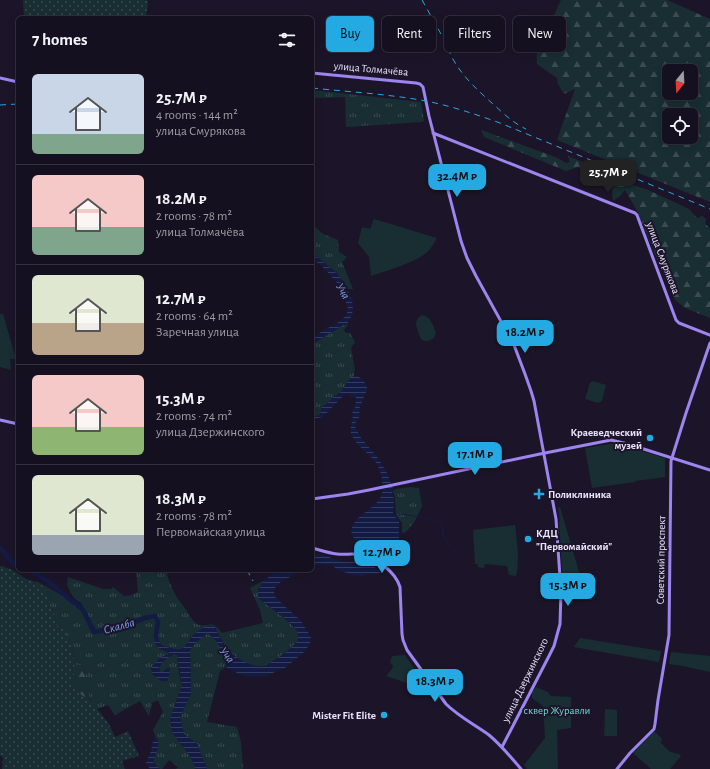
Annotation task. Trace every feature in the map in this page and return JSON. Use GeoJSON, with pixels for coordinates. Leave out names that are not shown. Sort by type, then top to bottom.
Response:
{"type":"FeatureCollection","features":[{"type":"Feature","properties":{"kind":"street","name":"улица Толмачёва"},"geometry":{"type":"LineString","coordinates":[[314,73],[416,82],[423,86],[433,133],[461,241],[467,258],[510,337],[526,374],[532,391],[544,453]]}},
{"type":"Feature","properties":{"kind":"street"},"geometry":{"type":"LineString","coordinates":[[0,78],[16,82]]}},
{"type":"Feature","properties":{"kind":"street","name":"улица Смурякова"},"geometry":{"type":"LineString","coordinates":[[433,133],[635,213],[643,230],[676,320],[679,323],[710,335]]}},
{"type":"Feature","properties":{"kind":"street","name":"Советский проспект"},"geometry":{"type":"LineString","coordinates":[[617,769],[630,753],[654,729],[669,631],[672,458],[710,343]]}},
{"type":"Feature","properties":{"kind":"street"},"geometry":{"type":"LineString","coordinates":[[0,420],[16,424]]}},
{"type":"Feature","properties":{"kind":"street"},"geometry":{"type":"LineString","coordinates":[[314,500],[375,489],[611,440],[710,470]]}},
{"type":"Feature","properties":{"kind":"street","name":"улица Дзержинского"},"geometry":{"type":"LineString","coordinates":[[502,747],[554,646],[560,624],[561,592],[556,519],[544,453]]}},
{"type":"Feature","properties":{"kind":"street"},"geometry":{"type":"LineString","coordinates":[[314,548],[337,554],[362,555],[373,559],[389,570],[400,586],[403,640],[407,650],[446,704],[489,735],[502,747],[521,769]]}},
{"type":"Feature","properties":{"kind":"green space"},"geometry":{"type":"Polygon","coordinates":[[[23,0],[148,1],[146,16],[24,16],[23,0]]]}},
{"type":"Feature","properties":{"kind":"green space"},"geometry":{"type":"Polygon","coordinates":[[[561,0],[667,0],[710,19],[710,202],[557,140],[575,89],[564,94],[558,84],[557,78],[537,64],[537,52],[566,52],[566,16],[554,16],[561,0]]]}},
{"type":"Feature","properties":{"kind":"green space"},"geometry":{"type":"Polygon","coordinates":[[[314,90],[421,102],[424,121],[346,127],[345,97],[314,98],[314,90]]]}},
{"type":"Feature","properties":{"kind":"green space"},"geometry":{"type":"Polygon","coordinates":[[[481,130],[558,158],[566,163],[570,162],[568,156],[623,179],[625,185],[627,183],[648,190],[689,209],[696,217],[699,218],[702,216],[706,219],[705,223],[710,229],[710,318],[685,308],[675,300],[636,209],[625,190],[613,201],[612,186],[598,175],[578,167],[566,171],[484,137],[481,130]]]}},
{"type":"Feature","properties":{"kind":"green space"},"geometry":{"type":"Polygon","coordinates":[[[374,219],[437,238],[429,250],[421,257],[371,276],[369,257],[358,243],[362,227],[370,229],[374,219]]]}},
{"type":"Feature","properties":{"kind":"green space"},"geometry":{"type":"Polygon","coordinates":[[[314,226],[323,234],[338,240],[339,252],[347,257],[342,262],[353,289],[348,289],[337,273],[314,255],[314,226]]]}},
{"type":"Feature","properties":{"kind":"green space"},"geometry":{"type":"Polygon","coordinates":[[[0,314],[3,314],[16,359],[10,359],[11,370],[0,367],[0,314]]]}},
{"type":"Feature","properties":{"kind":"green space"},"geometry":{"type":"Polygon","coordinates":[[[423,315],[430,320],[436,333],[434,338],[429,341],[424,341],[421,339],[416,326],[418,318],[423,315]]]}},
{"type":"Feature","properties":{"kind":"green space"},"geometry":{"type":"Polygon","coordinates":[[[348,324],[344,330],[347,333],[350,333],[355,342],[351,348],[355,370],[354,376],[340,393],[322,407],[320,415],[314,416],[314,343],[341,326],[348,324]]]}},
{"type":"Feature","properties":{"kind":"green space"},"geometry":{"type":"Polygon","coordinates":[[[593,381],[606,385],[602,401],[598,403],[585,399],[590,383],[593,381]]]}},
{"type":"Feature","properties":{"kind":"green space"},"geometry":{"type":"Polygon","coordinates":[[[618,444],[665,458],[665,477],[592,488],[585,448],[618,444]]]}},
{"type":"Feature","properties":{"kind":"green space"},"geometry":{"type":"Polygon","coordinates":[[[410,487],[419,488],[422,506],[415,521],[406,532],[402,533],[402,523],[396,515],[393,491],[396,489],[410,487]]]}},
{"type":"Feature","properties":{"kind":"green space"},"geometry":{"type":"Polygon","coordinates":[[[560,507],[582,582],[563,585],[558,508],[560,507]]]}},
{"type":"Feature","properties":{"kind":"green space"},"geometry":{"type":"Polygon","coordinates":[[[515,525],[518,557],[516,576],[509,575],[507,566],[485,564],[484,568],[478,567],[478,564],[475,564],[473,530],[515,525]]]}},
{"type":"Feature","properties":{"kind":"green space"},"geometry":{"type":"Polygon","coordinates":[[[0,566],[2,566],[15,571],[26,579],[40,583],[51,597],[49,604],[55,616],[56,625],[66,631],[72,650],[75,665],[72,669],[74,675],[73,683],[77,692],[91,701],[109,724],[115,737],[128,731],[139,756],[122,761],[125,769],[2,769],[3,758],[0,755],[0,566]]]}},
{"type":"Feature","properties":{"kind":"green space"},"geometry":{"type":"Polygon","coordinates":[[[136,572],[167,572],[174,593],[193,621],[199,625],[213,625],[222,633],[263,623],[260,610],[250,588],[265,580],[258,589],[258,598],[295,628],[298,634],[298,640],[294,645],[264,666],[255,666],[238,658],[228,650],[215,627],[193,635],[184,648],[181,649],[174,649],[161,645],[157,635],[160,649],[169,653],[168,655],[163,656],[151,669],[161,681],[168,668],[163,672],[160,672],[159,669],[162,664],[174,654],[177,655],[182,685],[170,719],[170,724],[176,737],[191,758],[195,769],[176,769],[178,767],[169,760],[162,769],[156,765],[153,758],[158,744],[158,739],[156,738],[153,730],[163,712],[158,700],[152,703],[149,716],[140,701],[115,715],[108,705],[97,709],[89,697],[84,666],[75,665],[72,650],[56,625],[55,616],[49,604],[51,597],[40,583],[72,601],[83,610],[95,632],[118,628],[152,616],[147,615],[114,627],[96,630],[81,603],[72,595],[67,585],[68,577],[103,589],[111,589],[113,587],[124,596],[132,595],[138,592],[136,572]]]}},
{"type":"Feature","properties":{"kind":"green space"},"geometry":{"type":"Polygon","coordinates":[[[207,633],[215,639],[224,656],[226,667],[220,671],[207,722],[237,727],[241,742],[243,769],[207,769],[197,744],[184,734],[180,718],[191,693],[190,650],[196,642],[207,633]]]}},
{"type":"Feature","properties":{"kind":"green space"},"geometry":{"type":"Polygon","coordinates":[[[580,638],[661,651],[659,662],[574,647],[580,638]]]}},
{"type":"Feature","properties":{"kind":"green space"},"geometry":{"type":"Polygon","coordinates":[[[671,652],[710,656],[710,672],[669,664],[671,652]]]}},
{"type":"Feature","properties":{"kind":"green space"},"geometry":{"type":"Polygon","coordinates":[[[405,655],[421,679],[416,686],[386,676],[393,666],[390,662],[392,656],[405,655]]]}},
{"type":"Feature","properties":{"kind":"green space"},"geometry":{"type":"Polygon","coordinates":[[[75,665],[84,666],[91,701],[79,694],[75,689],[72,669],[75,665]]]}},
{"type":"Feature","properties":{"kind":"green space","name":"сквер Журавли"},"geometry":{"type":"Polygon","coordinates":[[[536,687],[548,692],[551,696],[571,697],[571,728],[557,730],[558,769],[527,769],[524,765],[545,738],[543,706],[532,698],[532,692],[536,687]]]}},
{"type":"Feature","properties":{"kind":"green space"},"geometry":{"type":"Polygon","coordinates":[[[605,709],[617,710],[617,736],[604,736],[605,709]]]}},
{"type":"Feature","properties":{"kind":"green space"},"geometry":{"type":"Polygon","coordinates":[[[654,731],[662,739],[661,743],[670,752],[681,756],[670,769],[651,769],[633,753],[654,731]]]}},
{"type":"Feature","properties":{"kind":"water","name":"Уча"},"geometry":{"type":"Polygon","coordinates":[[[314,255],[340,277],[350,295],[353,305],[352,316],[348,321],[348,324],[341,326],[314,343],[314,336],[346,316],[348,309],[342,291],[322,266],[314,260],[314,255]]]}},
{"type":"Feature","properties":{"kind":"water"},"geometry":{"type":"Polygon","coordinates":[[[356,376],[363,379],[367,387],[359,409],[360,416],[355,427],[361,438],[378,458],[387,473],[393,489],[393,513],[399,521],[399,538],[395,549],[388,558],[383,558],[375,552],[369,560],[370,564],[380,571],[380,573],[367,574],[364,576],[351,575],[339,571],[332,565],[328,564],[314,566],[314,554],[347,562],[356,561],[361,558],[364,548],[353,537],[351,529],[358,518],[380,499],[383,488],[378,466],[373,459],[356,443],[351,433],[353,417],[352,410],[355,409],[356,397],[351,397],[348,393],[344,395],[323,417],[314,419],[314,416],[320,415],[322,407],[340,393],[351,377],[356,376]]]}},
{"type":"Feature","properties":{"kind":"water","name":"Уча"},"geometry":{"type":"Polygon","coordinates":[[[276,572],[297,572],[293,576],[278,584],[274,590],[274,594],[276,598],[301,621],[311,637],[310,644],[303,653],[285,668],[265,676],[251,677],[239,674],[226,667],[220,648],[208,633],[196,642],[190,650],[191,693],[180,718],[184,734],[197,744],[207,769],[195,769],[191,758],[176,737],[170,724],[170,719],[182,685],[177,655],[174,654],[167,659],[159,668],[160,672],[163,672],[170,668],[167,681],[161,681],[153,675],[151,669],[154,664],[160,658],[168,655],[169,652],[160,649],[154,643],[156,635],[161,645],[181,649],[186,646],[200,630],[212,626],[215,627],[226,648],[235,656],[255,666],[267,665],[281,656],[296,643],[298,640],[298,634],[291,624],[258,598],[261,584],[276,572]]]}},
{"type":"Feature","properties":{"kind":"water"},"geometry":{"type":"Polygon","coordinates":[[[156,738],[158,739],[158,747],[153,760],[154,764],[160,769],[150,769],[146,763],[153,742],[156,738]]]}},
{"type":"Feature","properties":{"kind":"waterway"},"geometry":{"type":"LineString","coordinates":[[396,517],[402,514],[432,519],[441,524],[444,538],[456,553]]}},
{"type":"Feature","properties":{"kind":"waterway","name":"Скалба"},"geometry":{"type":"LineString","coordinates":[[0,548],[16,565]]}},
{"type":"Feature","properties":{"kind":"waterway","name":"Скалба"},"geometry":{"type":"LineString","coordinates":[[32,572],[46,580],[83,610],[94,632],[121,627],[155,616],[158,622],[156,635],[157,640]]}},
{"type":"Feature","properties":{"kind":"railway"},"geometry":{"type":"LineString","coordinates":[[422,0],[446,43],[454,61],[465,77],[504,114],[526,129]]}},
{"type":"Feature","properties":{"kind":"railway"},"geometry":{"type":"LineString","coordinates":[[314,88],[412,99],[463,110],[500,123],[710,209]]}},
{"type":"Feature","properties":{"kind":"railway"},"geometry":{"type":"LineString","coordinates":[[0,105],[16,104]]}},
{"type":"Feature","properties":{"kind":"railway"},"geometry":{"type":"LineString","coordinates":[[248,572],[253,581]]}},
{"type":"Feature","properties":{"kind":"place","name":"Краеведческий музей"},"geometry":{"type":"Point","coordinates":[650,438]}},
{"type":"Feature","properties":{"kind":"place","name":"Поликлиника"},"geometry":{"type":"Point","coordinates":[539,494]}},
{"type":"Feature","properties":{"kind":"place","name":"КДЦ \"Первомайский\""},"geometry":{"type":"Point","coordinates":[528,539]}},
{"type":"Feature","properties":{"kind":"place","name":"Mister Fit Elite"},"geometry":{"type":"Point","coordinates":[384,715]}}]}
